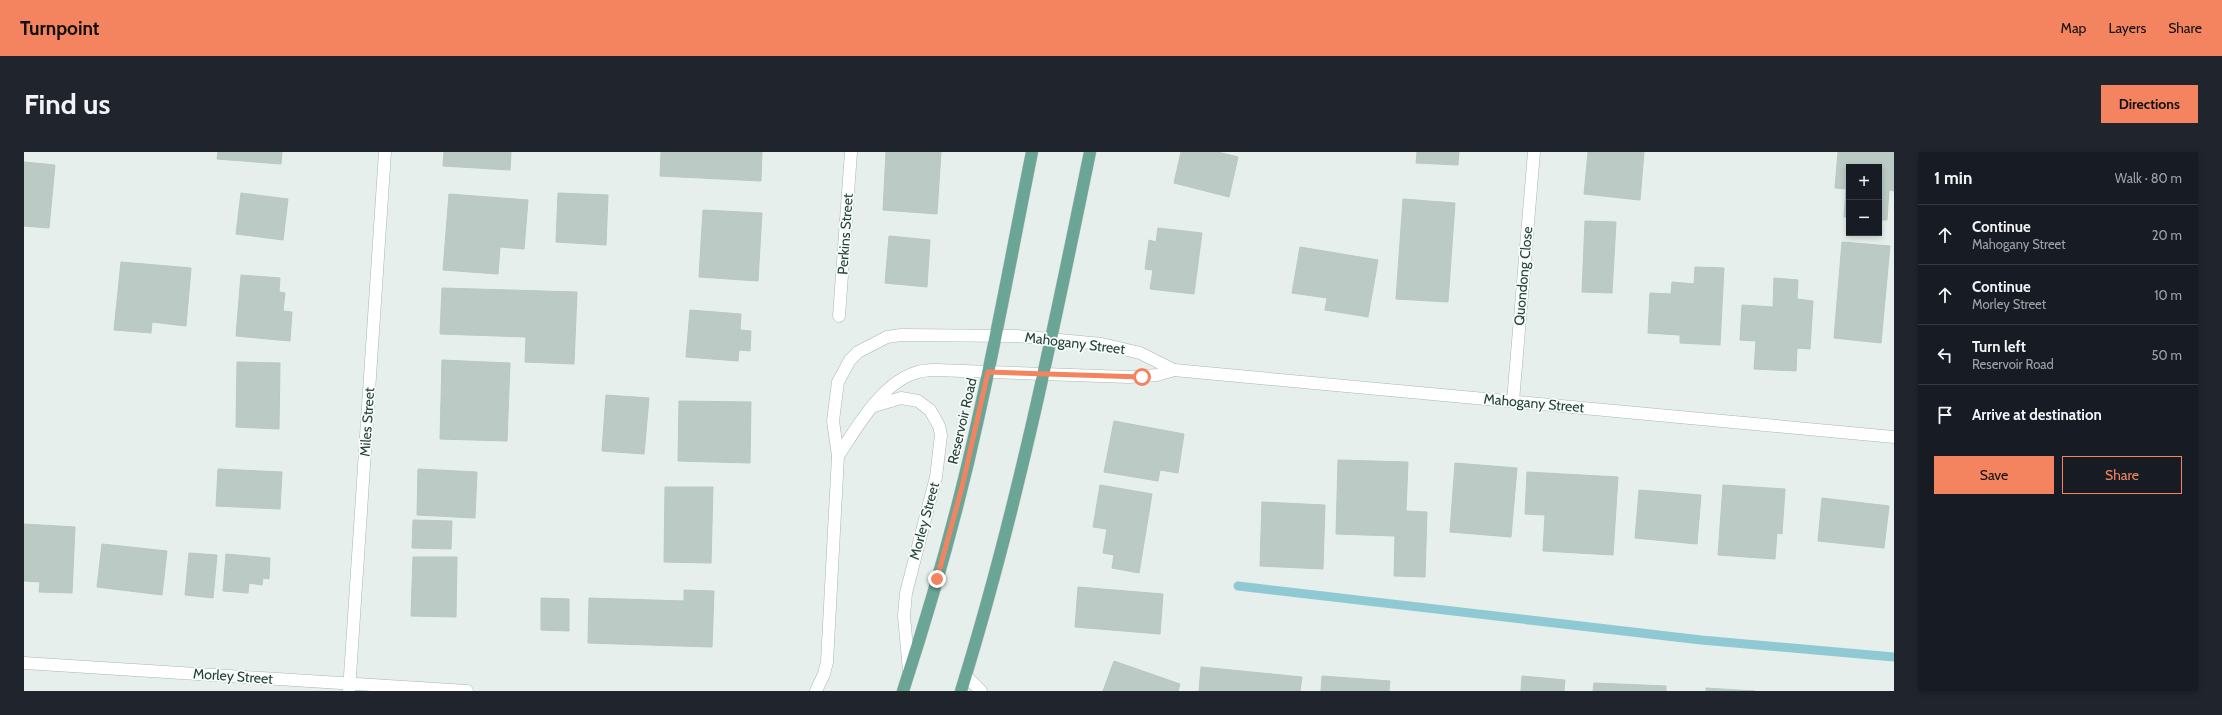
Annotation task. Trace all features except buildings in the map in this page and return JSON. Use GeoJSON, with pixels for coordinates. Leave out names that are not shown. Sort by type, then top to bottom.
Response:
{"type":"FeatureCollection","features":[{"type":"Feature","properties":{"kind":"main road","name":"Reservoir Road"},"geometry":{"type":"LineString","coordinates":[[902,691],[962,487],[988,372],[1032,152]]}},
{"type":"Feature","properties":{"kind":"main road"},"geometry":{"type":"LineString","coordinates":[[961,691],[999,561],[1044,374],[1090,152]]}},
{"type":"Feature","properties":{"kind":"street","name":"Miles Street"},"geometry":{"type":"LineString","coordinates":[[350,687],[385,152]]}},
{"type":"Feature","properties":{"kind":"street","name":"Perkins Street"},"geometry":{"type":"LineString","coordinates":[[839,316],[851,152]]}},
{"type":"Feature","properties":{"kind":"street","name":"Quondong Close"},"geometry":{"type":"LineString","coordinates":[[1513,401],[1534,152]]}},
{"type":"Feature","properties":{"kind":"street"},"geometry":{"type":"LineString","coordinates":[[816,691],[823,678],[827,662],[838,456],[834,421],[838,382],[850,360],[858,352],[887,337],[901,335],[995,335]]}},
{"type":"Feature","properties":{"kind":"street","name":"Mahogany Street"},"geometry":{"type":"LineString","coordinates":[[995,335],[1052,338],[1102,344],[1140,353],[1174,370]]}},
{"type":"Feature","properties":{"kind":"street"},"geometry":{"type":"LineString","coordinates":[[838,456],[858,425],[874,406],[893,385],[912,373],[936,370],[1044,374]]}},
{"type":"Feature","properties":{"kind":"street","name":"Mahogany Street"},"geometry":{"type":"LineString","coordinates":[[1044,374],[1142,377],[1174,370],[1894,437]]}},
{"type":"Feature","properties":{"kind":"street","name":"Morley Street"},"geometry":{"type":"LineString","coordinates":[[874,406],[901,398],[918,401],[930,410],[939,426],[941,435],[942,445],[936,476],[906,593],[904,616],[909,671]]}},
{"type":"Feature","properties":{"kind":"street","name":"Morley Street"},"geometry":{"type":"LineString","coordinates":[[24,663],[350,687],[467,691]]}},
{"type":"Feature","properties":{"kind":"street"},"geometry":{"type":"LineString","coordinates":[[966,676],[981,691]]}},
{"type":"Feature","properties":{"kind":"waterway"},"geometry":{"type":"LineString","coordinates":[[1238,586],[1701,640],[1894,657]]}},
{"type":"Feature","properties":{"kind":"route"},"geometry":{"type":"LineString","coordinates":[[937,579],[962,487],[988,372],[1142,377]]}}]}
